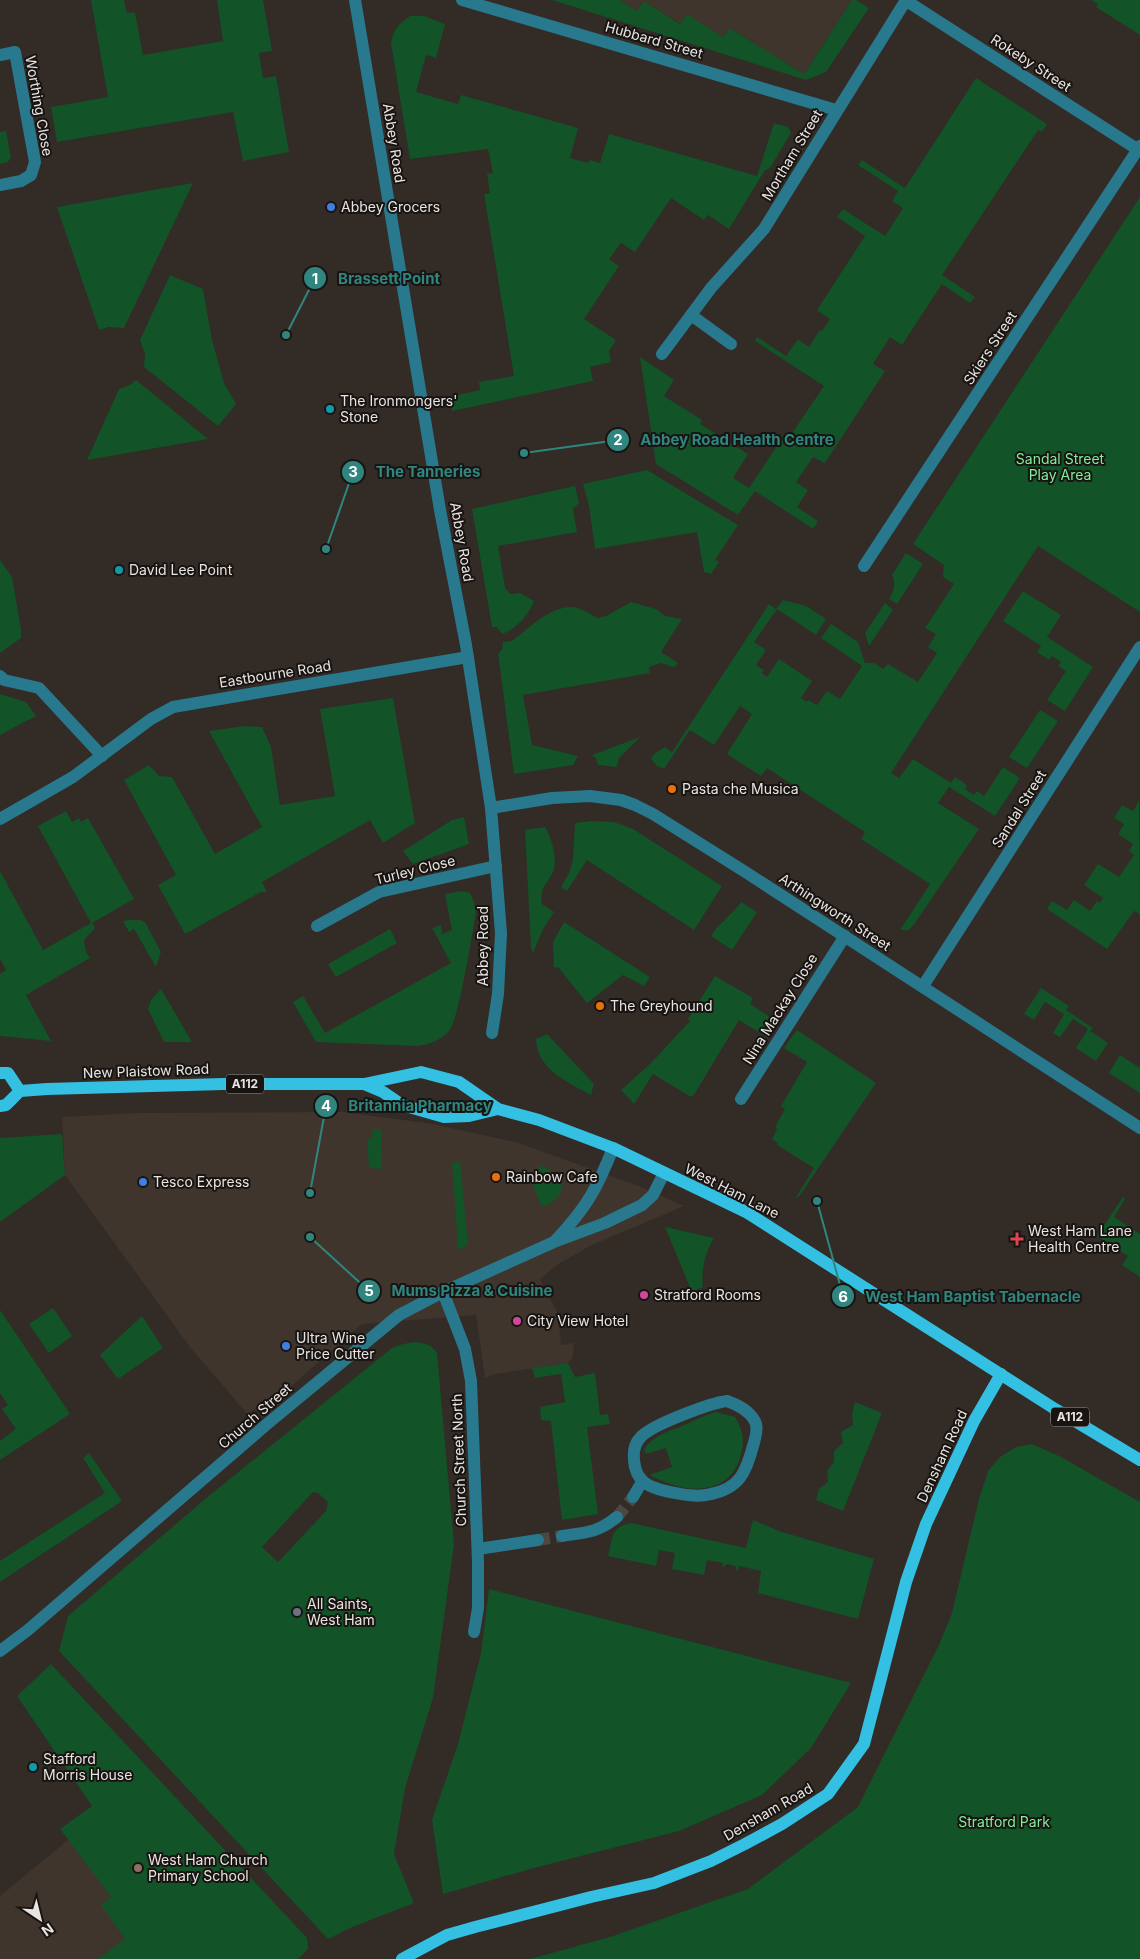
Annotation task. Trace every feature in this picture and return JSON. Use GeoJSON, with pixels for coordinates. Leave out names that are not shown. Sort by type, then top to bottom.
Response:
{"type":"FeatureCollection","features":[{"type":"Feature","properties":{"kind":"main road","name":"New Plaistow Road"},"geometry":{"type":"LineString","coordinates":[[20,1091],[223,1084],[364,1084],[421,1072],[459,1082],[498,1109]]}},
{"type":"Feature","properties":{"kind":"main road"},"geometry":{"type":"LineString","coordinates":[[0,1073],[8,1073],[20,1091],[6,1105],[0,1106]]}},
{"type":"Feature","properties":{"kind":"main road","name":"New Plaistow Road"},"geometry":{"type":"LineString","coordinates":[[364,1084],[383,1092],[402,1104],[444,1117],[469,1116],[498,1109]]}},
{"type":"Feature","properties":{"kind":"main road","name":"West Ham Lane"},"geometry":{"type":"LineString","coordinates":[[498,1109],[538,1120],[613,1148],[746,1212],[1000,1374],[1140,1460]]}},
{"type":"Feature","properties":{"kind":"main road","name":"Densham Road"},"geometry":{"type":"LineString","coordinates":[[402,1959],[446,1936],[475,1927],[591,1897],[654,1884],[711,1861],[737,1848],[782,1824],[828,1794],[864,1744],[906,1582],[926,1524],[974,1421],[1000,1374]]}},
{"type":"Feature","properties":{"kind":"street","name":"Abbey Road"},"geometry":{"type":"LineString","coordinates":[[355,0],[440,510],[468,658],[491,808],[501,933],[498,994],[492,1033]]}},
{"type":"Feature","properties":{"kind":"street","name":"Hubbard Street"},"geometry":{"type":"LineString","coordinates":[[462,0],[836,110]]}},
{"type":"Feature","properties":{"kind":"street","name":"Mortham Street"},"geometry":{"type":"LineString","coordinates":[[662,354],[712,288],[768,223],[836,110],[906,0]]}},
{"type":"Feature","properties":{"kind":"street","name":"Rokeby Street"},"geometry":{"type":"LineString","coordinates":[[906,0],[1139,149]]}},
{"type":"Feature","properties":{"kind":"street","name":"Worthing Close"},"geometry":{"type":"LineString","coordinates":[[0,55],[15,52],[35,162],[31,176],[22,181],[0,185]]}},
{"type":"Feature","properties":{"kind":"street","name":"Skiers Street"},"geometry":{"type":"LineString","coordinates":[[864,566],[1139,149]]}},
{"type":"Feature","properties":{"kind":"street"},"geometry":{"type":"LineString","coordinates":[[691,316],[731,344]]}},
{"type":"Feature","properties":{"kind":"street","name":"Sandal Street"},"geometry":{"type":"LineString","coordinates":[[923,986],[1140,647]]}},
{"type":"Feature","properties":{"kind":"street","name":"Eastbourne Road"},"geometry":{"type":"LineString","coordinates":[[0,819],[73,777],[151,719],[173,707],[468,658]]}},
{"type":"Feature","properties":{"kind":"street"},"geometry":{"type":"LineString","coordinates":[[0,676],[4,680],[39,688],[102,756]]}},
{"type":"Feature","properties":{"kind":"street","name":"Arthingworth Street"},"geometry":{"type":"LineString","coordinates":[[491,808],[552,798],[590,796],[620,800],[635,805],[845,936],[1140,1128]]}},
{"type":"Feature","properties":{"kind":"street","name":"Turley Close"},"geometry":{"type":"LineString","coordinates":[[317,926],[379,892],[496,866]]}},
{"type":"Feature","properties":{"kind":"street","name":"Nina Mackay Close"},"geometry":{"type":"LineString","coordinates":[[741,1099],[845,936]]}},
{"type":"Feature","properties":{"kind":"street","name":"Church Street"},"geometry":{"type":"LineString","coordinates":[[554,1242],[579,1216],[598,1186],[613,1148]]}},
{"type":"Feature","properties":{"kind":"street","name":"Church Street"},"geometry":{"type":"LineString","coordinates":[[0,1651],[28,1630],[266,1424],[400,1314],[443,1292],[554,1242],[605,1223],[642,1205],[653,1195],[664,1173]]}},
{"type":"Feature","properties":{"kind":"street","name":"Church Street North"},"geometry":{"type":"LineString","coordinates":[[443,1292],[465,1350],[471,1381],[478,1549],[478,1608],[474,1632]]}},
{"type":"Feature","properties":{"kind":"street"},"geometry":{"type":"LineString","coordinates":[[727,1401],[738,1405],[754,1418],[757,1425],[757,1433],[747,1468],[740,1479],[727,1488],[710,1494],[688,1496],[651,1488],[642,1482],[636,1471],[634,1460],[635,1445],[640,1436],[654,1428],[714,1402],[727,1401]]}},
{"type":"Feature","properties":{"kind":"street"},"geometry":{"type":"LineString","coordinates":[[634,1497],[642,1482]]}},
{"type":"Feature","properties":{"kind":"street"},"geometry":{"type":"LineString","coordinates":[[562,1536],[596,1531],[605,1527],[617,1517]]}},
{"type":"Feature","properties":{"kind":"street"},"geometry":{"type":"LineString","coordinates":[[478,1549],[538,1540]]}},
{"type":"Feature","properties":{"kind":"shaded area"},"geometry":{"type":"Polygon","coordinates":[[[620,0],[852,0],[804,74],[730,28],[723,37],[687,14],[681,24],[644,1],[637,11],[620,0]]]}},
{"type":"Feature","properties":{"kind":"shaded area"},"geometry":{"type":"Polygon","coordinates":[[[343,1112],[433,1124],[519,1143],[641,1187],[684,1206],[592,1245],[558,1264],[540,1279],[558,1314],[561,1345],[574,1343],[573,1356],[568,1363],[495,1374],[485,1378],[476,1315],[362,1324],[273,1402],[266,1405],[260,1404],[248,1415],[190,1347],[65,1175],[62,1117],[139,1113],[343,1112]]]}},
{"type":"Feature","properties":{"kind":"shaded area","name":"West Ham Church Primary School"},"geometry":{"type":"Polygon","coordinates":[[[68,1840],[307,1938],[308,1949],[298,1959],[0,1959],[0,1896],[68,1840]]]}},
{"type":"Feature","properties":{"kind":"green space"},"geometry":{"type":"Polygon","coordinates":[[[91,0],[124,0],[127,13],[135,12],[143,55],[223,41],[217,0],[263,0],[272,51],[259,53],[263,78],[276,76],[289,152],[243,161],[233,112],[57,142],[51,107],[108,97],[91,0]]]}},
{"type":"Feature","properties":{"kind":"green space"},"geometry":{"type":"Polygon","coordinates":[[[552,0],[620,0],[637,11],[644,1],[680,24],[687,14],[723,37],[730,28],[804,74],[852,0],[856,0],[869,8],[826,72],[806,80],[552,0]]]}},
{"type":"Feature","properties":{"kind":"green space"},"geometry":{"type":"Polygon","coordinates":[[[1091,0],[1140,0],[1140,35],[1096,7],[1098,4],[1091,0]]]}},
{"type":"Feature","properties":{"kind":"green space"},"geometry":{"type":"Polygon","coordinates":[[[410,16],[424,16],[445,24],[436,58],[426,55],[416,92],[458,104],[461,95],[578,128],[570,158],[588,163],[590,160],[600,163],[609,134],[757,176],[774,123],[788,127],[791,133],[770,168],[765,170],[729,229],[708,215],[704,220],[671,198],[635,252],[621,243],[609,259],[619,266],[584,319],[616,340],[609,351],[611,362],[590,367],[593,381],[452,411],[449,397],[480,390],[479,382],[514,376],[484,194],[490,193],[487,174],[493,173],[488,149],[410,159],[391,43],[397,27],[410,16]]]}},
{"type":"Feature","properties":{"kind":"green space"},"geometry":{"type":"Polygon","coordinates":[[[976,78],[1047,124],[1042,132],[1038,130],[942,275],[975,297],[970,303],[942,284],[902,345],[890,337],[873,364],[885,371],[825,463],[813,457],[796,482],[808,490],[797,507],[818,521],[813,529],[755,491],[738,515],[656,464],[640,357],[674,380],[664,396],[702,420],[700,424],[748,454],[733,478],[749,488],[781,440],[786,442],[824,386],[755,341],[757,337],[786,356],[798,339],[809,347],[830,319],[817,310],[865,236],[837,217],[843,209],[885,236],[903,208],[892,201],[898,191],[858,165],[862,160],[905,188],[976,78]]]}},
{"type":"Feature","properties":{"kind":"green space"},"geometry":{"type":"Polygon","coordinates":[[[6,131],[11,158],[8,162],[0,164],[0,132],[6,131]]]}},
{"type":"Feature","properties":{"kind":"green space"},"geometry":{"type":"Polygon","coordinates":[[[193,183],[124,328],[108,327],[99,330],[57,207],[193,183]]]}},
{"type":"Feature","properties":{"kind":"green space","name":"Sandal Street Play Area"},"geometry":{"type":"Polygon","coordinates":[[[1140,197],[1140,612],[1038,546],[891,773],[899,778],[913,759],[951,783],[955,777],[967,785],[965,789],[974,795],[977,791],[984,796],[1003,767],[1020,778],[995,816],[949,787],[938,803],[979,829],[915,923],[909,930],[900,930],[930,884],[861,839],[865,832],[767,768],[761,776],[727,754],[752,714],[740,706],[714,745],[690,730],[664,769],[657,766],[651,759],[654,754],[665,747],[672,752],[769,604],[776,609],[783,600],[806,606],[826,619],[816,635],[777,609],[754,642],[766,650],[756,665],[764,670],[762,673],[767,677],[779,659],[812,681],[801,698],[807,702],[808,700],[817,705],[827,691],[840,699],[862,666],[821,638],[831,624],[858,642],[865,663],[874,663],[883,669],[888,664],[918,682],[937,653],[928,647],[936,634],[925,628],[954,584],[943,577],[944,565],[913,544],[1140,197]]]}},
{"type":"Feature","properties":{"kind":"green space"},"geometry":{"type":"Polygon","coordinates":[[[170,275],[203,289],[212,340],[224,383],[236,404],[218,426],[144,367],[145,354],[140,340],[170,275]]]}},
{"type":"Feature","properties":{"kind":"green space"},"geometry":{"type":"Polygon","coordinates":[[[136,380],[208,439],[87,460],[119,389],[130,385],[136,380]]]}},
{"type":"Feature","properties":{"kind":"green space"},"geometry":{"type":"Polygon","coordinates":[[[647,470],[738,525],[715,560],[719,562],[711,574],[704,572],[697,532],[595,549],[589,506],[583,484],[647,470]]]}},
{"type":"Feature","properties":{"kind":"green space"},"geometry":{"type":"Polygon","coordinates":[[[575,486],[579,503],[573,509],[577,532],[498,546],[505,588],[510,594],[520,593],[534,601],[521,621],[512,629],[502,634],[497,627],[492,627],[472,509],[575,486]]]}},
{"type":"Feature","properties":{"kind":"green space"},"geometry":{"type":"Polygon","coordinates":[[[906,553],[923,564],[897,604],[889,599],[894,587],[892,575],[906,553]]]}},
{"type":"Feature","properties":{"kind":"green space"},"geometry":{"type":"Polygon","coordinates":[[[0,560],[12,577],[21,638],[0,653],[0,560]]]}},
{"type":"Feature","properties":{"kind":"green space"},"geometry":{"type":"Polygon","coordinates":[[[1023,591],[1061,615],[1047,637],[1093,667],[1065,711],[1047,700],[1066,671],[1058,666],[1061,662],[1052,656],[1049,660],[1037,652],[1041,646],[1003,621],[1023,591]]]}},
{"type":"Feature","properties":{"kind":"green space"},"geometry":{"type":"Polygon","coordinates":[[[631,602],[656,609],[665,616],[682,619],[661,652],[678,663],[676,666],[673,667],[661,663],[649,667],[650,673],[523,695],[532,745],[578,756],[573,765],[514,774],[498,653],[502,650],[503,642],[512,641],[540,619],[556,610],[572,607],[598,618],[606,616],[631,602]]]}},
{"type":"Feature","properties":{"kind":"green space"},"geometry":{"type":"Polygon","coordinates":[[[885,603],[893,610],[869,646],[865,633],[885,603]]]}},
{"type":"Feature","properties":{"kind":"green space"},"geometry":{"type":"Polygon","coordinates":[[[0,694],[26,702],[36,716],[0,735],[0,694]]]}},
{"type":"Feature","properties":{"kind":"green space"},"geometry":{"type":"Polygon","coordinates":[[[393,698],[415,823],[383,843],[370,820],[262,882],[267,892],[261,892],[185,934],[158,885],[176,875],[124,780],[149,765],[159,776],[172,777],[215,854],[262,827],[209,731],[244,726],[262,727],[271,747],[280,805],[335,796],[320,709],[393,698]]]}},
{"type":"Feature","properties":{"kind":"green space"},"geometry":{"type":"Polygon","coordinates":[[[1040,710],[1058,721],[1027,768],[1009,757],[1040,710]]]}},
{"type":"Feature","properties":{"kind":"green space"},"geometry":{"type":"Polygon","coordinates":[[[640,737],[619,758],[617,767],[598,765],[596,758],[592,755],[640,737]]]}},
{"type":"Feature","properties":{"kind":"green space"},"geometry":{"type":"Polygon","coordinates":[[[1139,801],[1140,914],[1134,911],[1107,949],[1047,909],[1052,901],[1067,910],[1074,900],[1090,911],[1097,901],[1100,903],[1103,898],[1084,885],[1098,864],[1119,877],[1134,855],[1129,851],[1133,844],[1118,834],[1124,824],[1114,818],[1122,805],[1133,811],[1139,801]]]}},
{"type":"Feature","properties":{"kind":"green space"},"geometry":{"type":"Polygon","coordinates":[[[66,811],[72,822],[79,818],[81,822],[88,818],[134,899],[92,923],[95,928],[84,940],[86,952],[90,958],[26,995],[51,1041],[0,1036],[0,974],[6,970],[0,959],[0,871],[43,950],[91,923],[38,826],[66,811]]]}},
{"type":"Feature","properties":{"kind":"green space"},"geometry":{"type":"Polygon","coordinates":[[[464,817],[469,844],[413,864],[403,851],[452,820],[464,817]]]}},
{"type":"Feature","properties":{"kind":"green space"},"geometry":{"type":"Polygon","coordinates":[[[592,821],[614,822],[633,829],[722,886],[694,930],[587,860],[567,891],[561,887],[569,873],[573,859],[575,823],[592,821]]]}},
{"type":"Feature","properties":{"kind":"green space"},"geometry":{"type":"Polygon","coordinates":[[[545,827],[552,844],[555,864],[552,874],[542,890],[542,904],[554,912],[543,929],[533,953],[531,948],[525,830],[545,827]]]}},
{"type":"Feature","properties":{"kind":"green space"},"geometry":{"type":"Polygon","coordinates":[[[461,891],[470,893],[476,913],[461,994],[449,1031],[435,1042],[418,1046],[316,1042],[293,1002],[303,996],[325,1033],[451,963],[432,928],[441,925],[442,934],[452,930],[445,894],[461,891]]]}},
{"type":"Feature","properties":{"kind":"green space"},"geometry":{"type":"Polygon","coordinates":[[[741,902],[757,912],[732,950],[711,936],[741,902]]]}},
{"type":"Feature","properties":{"kind":"green space"},"geometry":{"type":"Polygon","coordinates":[[[123,921],[145,922],[161,952],[156,967],[134,929],[129,932],[123,921]]]}},
{"type":"Feature","properties":{"kind":"green space"},"geometry":{"type":"Polygon","coordinates":[[[564,922],[650,977],[644,986],[623,975],[587,1003],[558,967],[554,968],[553,942],[564,922]]]}},
{"type":"Feature","properties":{"kind":"green space"},"geometry":{"type":"Polygon","coordinates":[[[390,929],[397,943],[336,977],[328,964],[390,929]]]}},
{"type":"Feature","properties":{"kind":"green space"},"geometry":{"type":"Polygon","coordinates":[[[715,976],[753,998],[750,1004],[778,1022],[768,1038],[739,1020],[694,1095],[691,1097],[653,1074],[634,1104],[621,1090],[651,1063],[690,1021],[688,1019],[715,976]]]}},
{"type":"Feature","properties":{"kind":"green space"},"geometry":{"type":"Polygon","coordinates":[[[1041,988],[1069,1006],[1066,1010],[1093,1028],[1090,1031],[1108,1043],[1096,1061],[1076,1048],[1088,1029],[1073,1019],[1060,1037],[1053,1033],[1064,1014],[1045,1002],[1034,1020],[1024,1014],[1041,988]]]}},
{"type":"Feature","properties":{"kind":"green space"},"geometry":{"type":"Polygon","coordinates":[[[161,989],[192,1042],[164,1042],[148,1009],[151,1000],[161,989]]]}},
{"type":"Feature","properties":{"kind":"green space"},"geometry":{"type":"Polygon","coordinates":[[[797,1030],[876,1083],[800,1195],[795,1199],[814,1168],[777,1145],[778,1143],[772,1139],[777,1129],[775,1127],[785,1109],[781,1106],[807,1062],[784,1048],[797,1030]]]}},
{"type":"Feature","properties":{"kind":"green space"},"geometry":{"type":"Polygon","coordinates":[[[547,1034],[594,1084],[591,1095],[555,1074],[542,1059],[536,1039],[547,1034]]]}},
{"type":"Feature","properties":{"kind":"green space"},"geometry":{"type":"Polygon","coordinates":[[[1120,1055],[1140,1068],[1140,1093],[1109,1073],[1120,1055]]]}},
{"type":"Feature","properties":{"kind":"green space"},"geometry":{"type":"Polygon","coordinates":[[[372,1129],[381,1129],[382,1169],[369,1168],[367,1139],[373,1138],[372,1129]]]}},
{"type":"Feature","properties":{"kind":"green space"},"geometry":{"type":"Polygon","coordinates":[[[62,1134],[65,1175],[0,1222],[0,1138],[62,1134]]]}},
{"type":"Feature","properties":{"kind":"green space"},"geometry":{"type":"Polygon","coordinates":[[[460,1161],[468,1245],[458,1250],[452,1163],[460,1161]]]}},
{"type":"Feature","properties":{"kind":"green space"},"geometry":{"type":"Polygon","coordinates":[[[540,1165],[555,1175],[560,1180],[562,1186],[558,1197],[542,1207],[533,1186],[540,1165]]]}},
{"type":"Feature","properties":{"kind":"green space"},"geometry":{"type":"Polygon","coordinates":[[[1123,1197],[1125,1199],[1114,1217],[1140,1234],[1140,1277],[1122,1265],[1128,1256],[1097,1236],[1123,1197]]]}},
{"type":"Feature","properties":{"kind":"green space"},"geometry":{"type":"Polygon","coordinates":[[[665,1227],[714,1238],[704,1262],[703,1287],[692,1292],[665,1227]]]}},
{"type":"Feature","properties":{"kind":"green space"},"geometry":{"type":"Polygon","coordinates":[[[53,1308],[72,1336],[49,1353],[29,1324],[53,1308]]]}},
{"type":"Feature","properties":{"kind":"green space"},"geometry":{"type":"Polygon","coordinates":[[[0,1310],[70,1414],[0,1460],[0,1441],[16,1429],[2,1409],[8,1405],[0,1393],[0,1310]]]}},
{"type":"Feature","properties":{"kind":"green space"},"geometry":{"type":"Polygon","coordinates":[[[142,1316],[163,1348],[118,1379],[100,1355],[142,1316]]]}},
{"type":"Feature","properties":{"kind":"green space"},"geometry":{"type":"Polygon","coordinates":[[[422,1343],[431,1346],[437,1353],[454,1544],[433,1698],[405,1788],[394,1854],[414,1903],[350,1928],[328,1939],[59,1651],[68,1616],[210,1495],[392,1348],[403,1344],[422,1343]],[[313,1492],[262,1547],[278,1562],[326,1511],[328,1502],[318,1493],[313,1492]]]}},
{"type":"Feature","properties":{"kind":"green space"},"geometry":{"type":"Polygon","coordinates":[[[568,1363],[575,1377],[595,1373],[600,1415],[608,1414],[610,1424],[587,1427],[598,1514],[562,1520],[551,1421],[541,1420],[540,1407],[565,1402],[561,1374],[535,1378],[532,1368],[568,1363]]]}},
{"type":"Feature","properties":{"kind":"green space"},"geometry":{"type":"Polygon","coordinates":[[[855,1402],[882,1413],[843,1511],[816,1500],[819,1489],[828,1482],[827,1471],[834,1462],[834,1451],[843,1443],[841,1432],[853,1425],[852,1415],[855,1402]]]}},
{"type":"Feature","properties":{"kind":"green space"},"geometry":{"type":"Polygon","coordinates":[[[716,1412],[735,1417],[742,1432],[743,1442],[740,1458],[732,1474],[726,1480],[711,1487],[694,1489],[680,1487],[650,1476],[672,1467],[666,1448],[646,1454],[644,1449],[649,1443],[666,1432],[716,1412]]]}},
{"type":"Feature","properties":{"kind":"green space","name":"Stratford Park"},"geometry":{"type":"Polygon","coordinates":[[[1032,1444],[1061,1457],[1140,1502],[1140,1959],[530,1959],[610,1937],[748,1889],[858,1807],[939,1645],[952,1613],[979,1499],[988,1471],[1000,1457],[1016,1447],[1032,1444]]]}},
{"type":"Feature","properties":{"kind":"green space"},"geometry":{"type":"Polygon","coordinates":[[[89,1453],[122,1501],[0,1582],[0,1561],[105,1493],[83,1458],[89,1453]]]}},
{"type":"Feature","properties":{"kind":"green space"},"geometry":{"type":"Polygon","coordinates":[[[753,1520],[779,1531],[874,1559],[858,1619],[758,1593],[761,1571],[739,1566],[738,1572],[735,1566],[727,1564],[722,1568],[723,1563],[707,1560],[704,1575],[672,1569],[675,1553],[659,1550],[656,1566],[608,1556],[616,1530],[631,1523],[746,1548],[753,1520]]]}},
{"type":"Feature","properties":{"kind":"green space"},"geometry":{"type":"Polygon","coordinates":[[[489,1589],[851,1683],[811,1748],[762,1795],[679,1831],[534,1868],[443,1894],[432,1820],[458,1744],[481,1653],[489,1589]]]}},
{"type":"Feature","properties":{"kind":"green space","name":"West Ham Church Primary School"},"geometry":{"type":"Polygon","coordinates":[[[51,1664],[307,1938],[308,1949],[298,1959],[98,1959],[125,1939],[101,1905],[111,1897],[60,1829],[92,1806],[17,1696],[51,1664]]]}},
{"type":"Feature","properties":{"kind":"tunnel"},"geometry":{"type":"LineString","coordinates":[[617,1517],[633,1497]]}},
{"type":"Feature","properties":{"kind":"tunnel"},"geometry":{"type":"LineString","coordinates":[[538,1540],[562,1536]]}},
{"type":"Feature","properties":{"kind":"place","name":"Abbey Grocers"},"geometry":{"type":"Point","coordinates":[331,207]}},
{"type":"Feature","properties":{"kind":"place","name":"Brassett Point"},"geometry":{"type":"Point","coordinates":[286,335]}},
{"type":"Feature","properties":{"kind":"place","name":"The Ironmongers' Stone"},"geometry":{"type":"Point","coordinates":[330,409]}},
{"type":"Feature","properties":{"kind":"place","name":"Abbey Road Health Centre"},"geometry":{"type":"Point","coordinates":[524,453]}},
{"type":"Feature","properties":{"kind":"place","name":"The Tanneries"},"geometry":{"type":"Point","coordinates":[326,549]}},
{"type":"Feature","properties":{"kind":"place","name":"David Lee Point"},"geometry":{"type":"Point","coordinates":[119,570]}},
{"type":"Feature","properties":{"kind":"place","name":"Pasta che Musica"},"geometry":{"type":"Point","coordinates":[672,789]}},
{"type":"Feature","properties":{"kind":"place","name":"The Greyhound"},"geometry":{"type":"Point","coordinates":[600,1006]}},
{"type":"Feature","properties":{"kind":"place","name":"Rainbow Cafe"},"geometry":{"type":"Point","coordinates":[496,1177]}},
{"type":"Feature","properties":{"kind":"place","name":"Tesco Express"},"geometry":{"type":"Point","coordinates":[143,1182]}},
{"type":"Feature","properties":{"kind":"place","name":"Britannia Pharmacy"},"geometry":{"type":"Point","coordinates":[310,1193]}},
{"type":"Feature","properties":{"kind":"place","name":"West Ham Baptist Tabernacle"},"geometry":{"type":"Point","coordinates":[817,1201]}},
{"type":"Feature","properties":{"kind":"place","name":"Mums Pizza & Cuisine"},"geometry":{"type":"Point","coordinates":[310,1237]}},
{"type":"Feature","properties":{"kind":"place","name":"West Ham Lane Health Centre"},"geometry":{"type":"Point","coordinates":[1017,1239]}},
{"type":"Feature","properties":{"kind":"place","name":"Stratford Rooms"},"geometry":{"type":"Point","coordinates":[644,1295]}},
{"type":"Feature","properties":{"kind":"place","name":"City View Hotel"},"geometry":{"type":"Point","coordinates":[517,1321]}},
{"type":"Feature","properties":{"kind":"place","name":"Ultra Wine Price Cutter"},"geometry":{"type":"Point","coordinates":[286,1346]}},
{"type":"Feature","properties":{"kind":"place","name":"All Saints, West Ham"},"geometry":{"type":"Point","coordinates":[297,1612]}},
{"type":"Feature","properties":{"kind":"place","name":"Stafford Morris House"},"geometry":{"type":"Point","coordinates":[33,1767]}},
{"type":"Feature","properties":{"kind":"place","name":"West Ham Church Primary School"},"geometry":{"type":"Point","coordinates":[138,1868]}}]}
